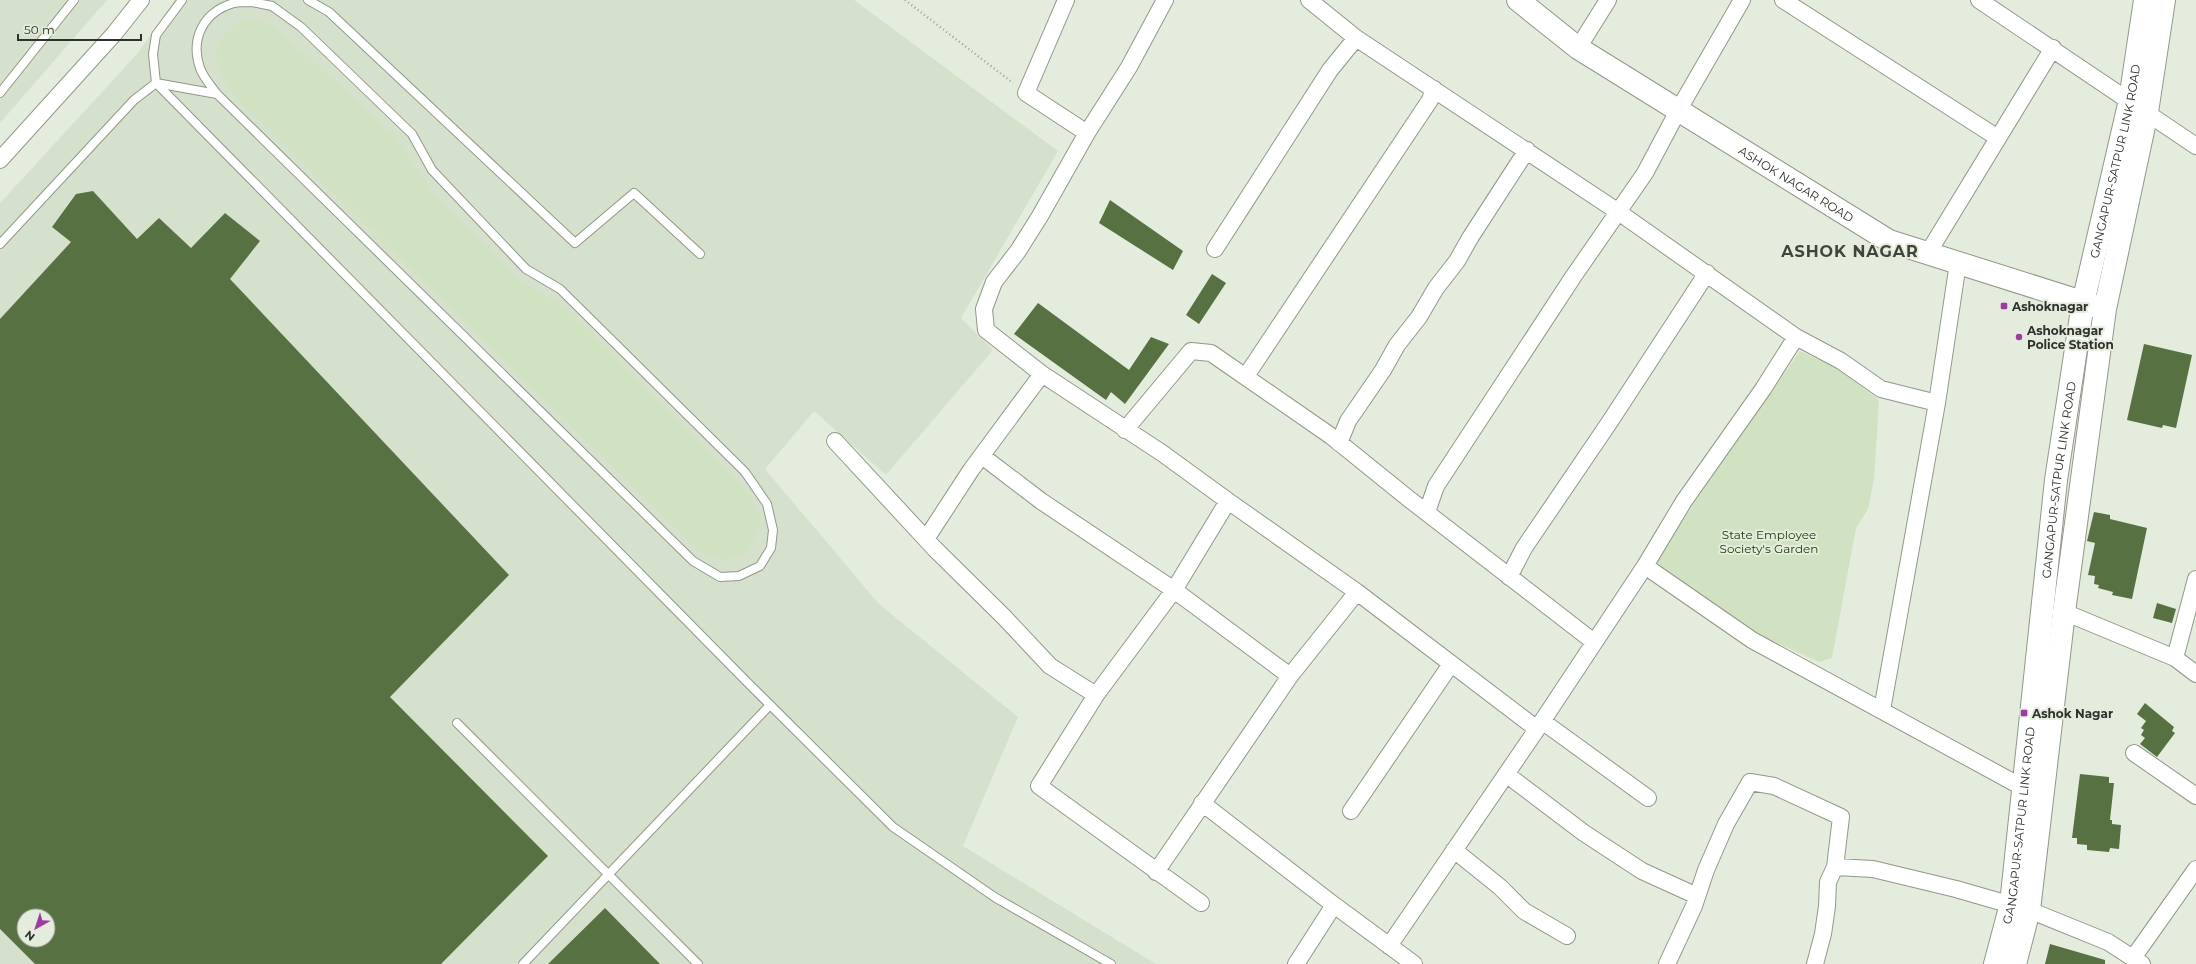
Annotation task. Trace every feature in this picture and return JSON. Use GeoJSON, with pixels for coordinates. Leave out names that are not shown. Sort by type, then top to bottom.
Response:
{"type":"FeatureCollection","features":[{"type":"Feature","properties":{"kind":"main road","name":"ASHOK NAGAR ROAD"},"geometry":{"type":"LineString","coordinates":[[1518,0],[1578,48],[1679,109],[1890,241],[2104,309]]}},
{"type":"Feature","properties":{"kind":"main road","name":"GANGAPUR-SATPUR LINK ROAD"},"geometry":{"type":"LineString","coordinates":[[2032,793],[2064,612],[2104,309],[2138,106],[2145,0]]}},
{"type":"Feature","properties":{"kind":"main road","name":"GANGAPUR-SATPUR LINK ROAD"},"geometry":{"type":"LineString","coordinates":[[2015,964],[2032,793],[2056,480],[2083,303],[2138,106],[2164,0]]}},
{"type":"Feature","properties":{"kind":"main road","name":"GANGAPUR-SATPUR LINK ROAD"},"geometry":{"type":"LineString","coordinates":[[1995,964],[2020,907]]}},
{"type":"Feature","properties":{"kind":"street"},"geometry":{"type":"LineString","coordinates":[[0,160],[114,34],[141,0]]}},
{"type":"Feature","properties":{"kind":"street"},"geometry":{"type":"LineString","coordinates":[[1066,0],[1026,94],[1087,133]]}},
{"type":"Feature","properties":{"kind":"street"},"geometry":{"type":"LineString","coordinates":[[1165,0],[1128,67],[1087,133],[1040,216],[1018,251],[994,282],[984,309],[986,330],[1042,374],[1162,453],[1357,592],[1451,664],[1648,798]]}},
{"type":"Feature","properties":{"kind":"street"},"geometry":{"type":"LineString","coordinates":[[1309,0],[1356,38],[1617,211],[1796,337],[1841,360],[1881,389],[1937,402]]}},
{"type":"Feature","properties":{"kind":"street"},"geometry":{"type":"LineString","coordinates":[[1578,48],[1608,0]]}},
{"type":"Feature","properties":{"kind":"street"},"geometry":{"type":"LineString","coordinates":[[1426,512],[1436,486],[1617,211],[1645,173],[1679,109],[1742,0]]}},
{"type":"Feature","properties":{"kind":"street"},"geometry":{"type":"LineString","coordinates":[[1783,0],[1998,138]]}},
{"type":"Feature","properties":{"kind":"street"},"geometry":{"type":"LineString","coordinates":[[1979,0],[2053,48],[2196,146]]}},
{"type":"Feature","properties":{"kind":"street"},"geometry":{"type":"LineString","coordinates":[[1215,249],[1330,70],[1356,38]]}},
{"type":"Feature","properties":{"kind":"street"},"geometry":{"type":"LineString","coordinates":[[1928,253],[2053,48]]}},
{"type":"Feature","properties":{"kind":"street"},"geometry":{"type":"LineString","coordinates":[[1246,376],[1430,100],[1434,89]]}},
{"type":"Feature","properties":{"kind":"street"},"geometry":{"type":"LineString","coordinates":[[1339,443],[1348,421],[1383,370],[1397,345],[1419,318],[1436,288],[1457,261],[1470,238],[1527,150]]}},
{"type":"Feature","properties":{"kind":"street"},"geometry":{"type":"LineString","coordinates":[[1882,710],[1937,402],[1944,346],[1958,263]]}},
{"type":"Feature","properties":{"kind":"street"},"geometry":{"type":"LineString","coordinates":[[1509,577],[1524,548],[1609,423],[1707,273]]}},
{"type":"Feature","properties":{"kind":"street"},"geometry":{"type":"LineString","coordinates":[[1389,946],[1645,566],[1684,501],[1763,389],[1796,337]]}},
{"type":"Feature","properties":{"kind":"street"},"geometry":{"type":"LineString","coordinates":[[1125,430],[1191,351],[1211,353],[1246,376],[1339,443],[1594,642]]}},
{"type":"Feature","properties":{"kind":"street"},"geometry":{"type":"LineString","coordinates":[[926,539],[982,456],[1042,374]]}},
{"type":"Feature","properties":{"kind":"street"},"geometry":{"type":"LineString","coordinates":[[835,441],[926,539],[1004,617],[1050,666],[1096,695]]}},
{"type":"Feature","properties":{"kind":"street"},"geometry":{"type":"LineString","coordinates":[[982,456],[1041,501],[1174,590],[1290,676]]}},
{"type":"Feature","properties":{"kind":"street"},"geometry":{"type":"LineString","coordinates":[[1201,903],[1156,872],[1039,786],[1096,695],[1174,590],[1228,501]]}},
{"type":"Feature","properties":{"kind":"street"},"geometry":{"type":"LineString","coordinates":[[1645,566],[1752,640],[2032,793]]}},
{"type":"Feature","properties":{"kind":"street"},"geometry":{"type":"LineString","coordinates":[[2175,658],[2196,579]]}},
{"type":"Feature","properties":{"kind":"street"},"geometry":{"type":"LineString","coordinates":[[1156,872],[1290,676],[1357,592]]}},
{"type":"Feature","properties":{"kind":"street"},"geometry":{"type":"LineString","coordinates":[[2064,612],[2175,658],[2196,674]]}},
{"type":"Feature","properties":{"kind":"street"},"geometry":{"type":"LineString","coordinates":[[1351,811],[1451,664]]}},
{"type":"Feature","properties":{"kind":"street"},"geometry":{"type":"LineString","coordinates":[[2134,752],[2196,796]]}},
{"type":"Feature","properties":{"kind":"street"},"geometry":{"type":"LineString","coordinates":[[1506,774],[1584,833],[1642,871],[1697,896]]}},
{"type":"Feature","properties":{"kind":"street"},"geometry":{"type":"LineString","coordinates":[[1667,964],[1697,896],[1726,824],[1750,782],[1774,786],[1841,817],[1835,867],[1828,882],[1827,906],[1823,934],[1815,964]]}},
{"type":"Feature","properties":{"kind":"street"},"geometry":{"type":"LineString","coordinates":[[1202,803],[1334,905],[1414,964]]}},
{"type":"Feature","properties":{"kind":"street"},"geometry":{"type":"LineString","coordinates":[[1454,850],[1500,887],[1524,911],[1567,936]]}},
{"type":"Feature","properties":{"kind":"street"},"geometry":{"type":"LineString","coordinates":[[1835,867],[1873,869],[2020,907],[2108,942],[2138,961],[2196,869]]}},
{"type":"Feature","properties":{"kind":"street"},"geometry":{"type":"LineString","coordinates":[[1296,964],[1334,905]]}},
{"type":"Feature","properties":{"kind":"lane"},"geometry":{"type":"LineString","coordinates":[[0,93],[74,0]]}},
{"type":"Feature","properties":{"kind":"lane"},"geometry":{"type":"LineString","coordinates":[[182,0],[156,36],[153,54],[156,83],[770,705],[893,826],[996,898],[1111,964]]}},
{"type":"Feature","properties":{"kind":"lane"},"geometry":{"type":"LineString","coordinates":[[308,0],[329,12],[575,243],[634,193],[700,254]]}},
{"type":"Feature","properties":{"kind":"lane"},"geometry":{"type":"LineString","coordinates":[[0,244],[134,100],[156,83],[217,94],[693,561],[720,577],[739,576],[760,566],[771,548],[773,530],[767,504],[745,472],[560,289],[526,268],[432,170],[412,134],[302,27],[272,6],[252,2],[234,3],[213,13],[199,31],[196,52],[200,70],[217,94]]}},
{"type":"Feature","properties":{"kind":"lane"},"geometry":{"type":"LineString","coordinates":[[523,964],[770,705]]}},
{"type":"Feature","properties":{"kind":"lane"},"geometry":{"type":"LineString","coordinates":[[457,722],[698,964]]}},
{"type":"Feature","properties":{"kind":"path"},"geometry":{"type":"LineString","coordinates":[[905,0],[1026,94]]}},
{"type":"Feature","properties":{"kind":"shaded area"},"geometry":{"type":"Polygon","coordinates":[[[0,0],[107,0],[0,123],[0,0]]]}},
{"type":"Feature","properties":{"kind":"shaded area"},"geometry":{"type":"Polygon","coordinates":[[[175,0],[854,0],[1058,151],[961,318],[993,350],[886,475],[814,411],[765,469],[879,604],[1018,717],[963,846],[1156,964],[0,964],[0,203],[137,54],[175,0]]]}},
{"type":"Feature","properties":{"kind":"green space"},"geometry":{"type":"Polygon","coordinates":[[[243,20],[261,20],[274,26],[394,135],[433,193],[520,281],[567,308],[742,485],[761,515],[757,533],[748,552],[725,561],[700,552],[230,92],[217,60],[217,52],[223,37],[243,20]]]}},
{"type":"Feature","properties":{"kind":"green space","name":"State Employee Society's Garden"},"geometry":{"type":"Polygon","coordinates":[[[1800,351],[1836,368],[1879,400],[1874,480],[1868,509],[1856,528],[1832,658],[1819,662],[1753,632],[1654,565],[1699,496],[1800,351]]]}},
{"type":"Feature","properties":{"kind":"building"},"geometry":{"type":"Polygon","coordinates":[[[93,191],[137,239],[159,218],[191,248],[225,213],[260,241],[230,279],[509,575],[390,697],[548,856],[441,964],[35,964],[19,948],[56,948],[56,908],[16,908],[16,945],[0,929],[0,319],[71,242],[52,227],[76,194],[93,191]]]}},
{"type":"Feature","properties":{"kind":"building"},"geometry":{"type":"Polygon","coordinates":[[[1110,200],[1183,251],[1173,270],[1099,223],[1110,200]]]}},
{"type":"Feature","properties":{"kind":"building"},"geometry":{"type":"Polygon","coordinates":[[[1212,274],[1226,283],[1199,324],[1186,315],[1212,274]]]}},
{"type":"Feature","properties":{"kind":"building"},"geometry":{"type":"Polygon","coordinates":[[[1038,303],[1129,370],[1151,337],[1169,344],[1125,404],[1111,392],[1106,400],[1014,334],[1038,303]]]}},
{"type":"Feature","properties":{"kind":"building"},"geometry":{"type":"Polygon","coordinates":[[[2144,344],[2192,355],[2176,428],[2163,425],[2162,428],[2127,420],[2144,344]]]}},
{"type":"Feature","properties":{"kind":"building"},"geometry":{"type":"Polygon","coordinates":[[[2094,512],[2110,515],[2110,519],[2147,528],[2132,599],[2112,595],[2113,592],[2098,588],[2099,585],[2094,584],[2095,576],[2088,575],[2095,543],[2087,541],[2094,512]]]}},
{"type":"Feature","properties":{"kind":"building"},"geometry":{"type":"Polygon","coordinates":[[[2157,603],[2176,609],[2172,623],[2153,618],[2157,603]]]}},
{"type":"Feature","properties":{"kind":"building"},"geometry":{"type":"Polygon","coordinates":[[[2145,703],[2174,727],[2172,731],[2175,733],[2157,757],[2140,744],[2145,738],[2141,735],[2144,730],[2141,728],[2146,721],[2137,714],[2145,703]]]}},
{"type":"Feature","properties":{"kind":"building"},"geometry":{"type":"Polygon","coordinates":[[[2080,774],[2109,777],[2109,783],[2114,783],[2110,820],[2112,820],[2112,824],[2121,825],[2119,849],[2110,848],[2109,852],[2087,850],[2087,845],[2077,844],[2077,838],[2072,838],[2080,774]]]}},
{"type":"Feature","properties":{"kind":"building"},"geometry":{"type":"Polygon","coordinates":[[[605,908],[660,964],[548,964],[605,908]]]}},
{"type":"Feature","properties":{"kind":"building"},"geometry":{"type":"Polygon","coordinates":[[[2050,944],[2105,960],[2105,964],[2045,964],[2050,944]]]}},
{"type":"Feature","properties":{"kind":"place","name":"Ashoknagar"},"geometry":{"type":"Point","coordinates":[2004,306]}},
{"type":"Feature","properties":{"kind":"place","name":"Ashoknagar Police Station"},"geometry":{"type":"Point","coordinates":[2019,337]}},
{"type":"Feature","properties":{"kind":"place","name":"Ashok Nagar"},"geometry":{"type":"Point","coordinates":[2024,713]}},
{"type":"Feature","properties":{"kind":"district","name":"ASHOK NAGAR"},"geometry":{"type":"Point","coordinates":[1850,251]}}]}
